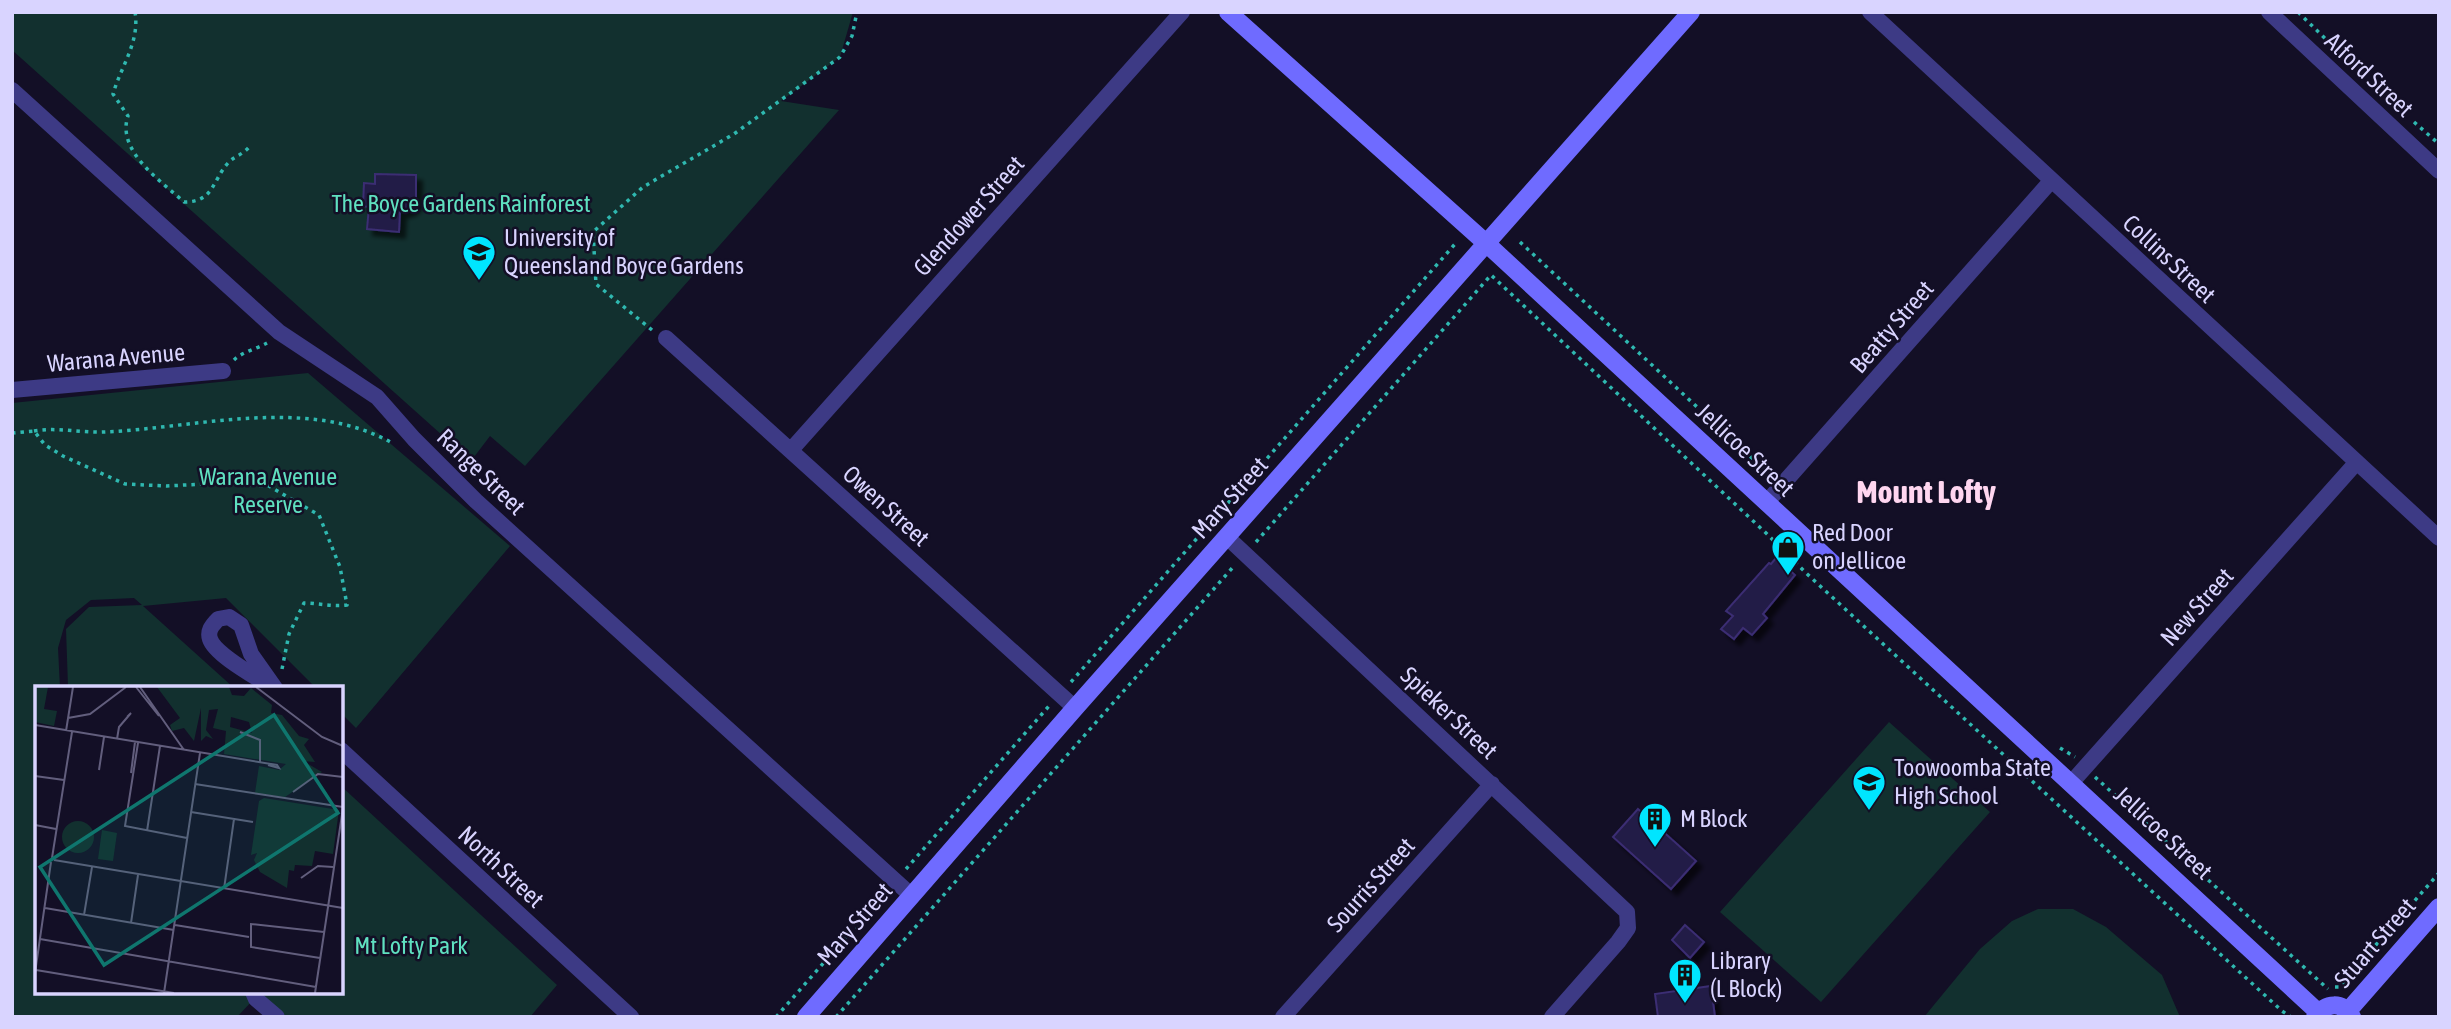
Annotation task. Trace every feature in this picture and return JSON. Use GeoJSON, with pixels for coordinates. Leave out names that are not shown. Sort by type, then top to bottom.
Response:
{"type":"FeatureCollection","features":[{"type":"Feature","properties":{"kind":"street","name":"Glendower Street"},"geometry":{"type":"LineString","coordinates":[[791,450],[1182,12]]}},
{"type":"Feature","properties":{"kind":"street","name":"Jellicoe Street"},"geometry":{"type":"LineString","coordinates":[[1228,12],[1487,244],[2072,782],[2316,1014]]}},
{"type":"Feature","properties":{"kind":"street","name":"Mary Street"},"geometry":{"type":"LineString","coordinates":[[806,1017],[1075,708],[1690,12]]}},
{"type":"Feature","properties":{"kind":"street","name":"Collins Street"},"geometry":{"type":"LineString","coordinates":[[1870,12],[2439,538]]}},
{"type":"Feature","properties":{"kind":"street","name":"Alford Street"},"geometry":{"type":"LineString","coordinates":[[2269,12],[2439,171]]}},
{"type":"Feature","properties":{"kind":"street","name":"Range Street"},"geometry":{"type":"LineString","coordinates":[[12,90],[279,332],[377,397],[476,502],[912,896]]}},
{"type":"Feature","properties":{"kind":"street","name":"Beatty Street"},"geometry":{"type":"LineString","coordinates":[[1766,503],[2051,181]]}},
{"type":"Feature","properties":{"kind":"street","name":"Owen Street"},"geometry":{"type":"LineString","coordinates":[[666,338],[1075,708]]}},
{"type":"Feature","properties":{"kind":"street","name":"Warana Avenue"},"geometry":{"type":"LineString","coordinates":[[12,390],[223,372]]}},
{"type":"Feature","properties":{"kind":"street","name":"New Street"},"geometry":{"type":"LineString","coordinates":[[2072,782],[2356,463]]}},
{"type":"Feature","properties":{"kind":"street","name":"Spieker Street"},"geometry":{"type":"LineString","coordinates":[[1228,538],[1627,912],[1628,928],[1618,943],[1552,1017]]}},
{"type":"Feature","properties":{"kind":"street"},"geometry":{"type":"LineString","coordinates":[[229,617],[241,625],[251,654],[276,683],[216,649],[210,639],[210,629],[218,619],[229,617]]}},
{"type":"Feature","properties":{"kind":"street","name":"North Street"},"geometry":{"type":"LineString","coordinates":[[343,752],[631,1017]]}},
{"type":"Feature","properties":{"kind":"street","name":"Sourris Street"},"geometry":{"type":"LineString","coordinates":[[1283,1017],[1492,784]]}},
{"type":"Feature","properties":{"kind":"street","name":"Stuart Street"},"geometry":{"type":"LineString","coordinates":[[2350,1014],[2439,907]]}},
{"type":"Feature","properties":{"kind":"street"},"geometry":{"type":"LineString","coordinates":[[254,994],[277,1017]]}},
{"type":"Feature","properties":{"kind":"street"},"geometry":{"type":"LineString","coordinates":[[2316,1014],[2330,1005],[2343,1007],[2350,1014]]}},
{"type":"Feature","properties":{"kind":"path"},"geometry":{"type":"LineString","coordinates":[[135,12],[136,40],[113,94],[128,116],[125,126],[135,157],[184,202],[198,202],[208,195],[228,163],[243,155],[250,146]]}},
{"type":"Feature","properties":{"kind":"path"},"geometry":{"type":"LineString","coordinates":[[666,338],[653,331],[596,284],[593,232],[643,187],[734,134],[840,57],[852,36],[857,12]]}},
{"type":"Feature","properties":{"kind":"path"},"geometry":{"type":"LineString","coordinates":[[1520,242],[1781,486]]}},
{"type":"Feature","properties":{"kind":"path"},"geometry":{"type":"LineString","coordinates":[[869,917],[896,881],[1455,244]]}},
{"type":"Feature","properties":{"kind":"path"},"geometry":{"type":"LineString","coordinates":[[836,1017],[1491,275],[1767,534],[1805,573],[2291,1017]]}},
{"type":"Feature","properties":{"kind":"path"},"geometry":{"type":"LineString","coordinates":[[223,372],[241,354],[251,352],[279,332]]}},
{"type":"Feature","properties":{"kind":"path"},"geometry":{"type":"LineString","coordinates":[[12,433],[48,429],[102,432],[230,420],[305,418],[364,430],[393,444],[403,453]]}},
{"type":"Feature","properties":{"kind":"path"},"geometry":{"type":"LineString","coordinates":[[34,431],[45,445],[63,456],[125,484],[167,486],[221,483],[269,486],[319,515],[340,567],[347,605],[334,607],[304,603],[289,635],[276,683]]}},
{"type":"Feature","properties":{"kind":"path"},"geometry":{"type":"LineString","coordinates":[[2056,746],[2085,767],[2328,989],[2339,987],[2439,873]]}},
{"type":"Feature","properties":{"kind":"path"},"geometry":{"type":"LineString","coordinates":[[776,1017],[849,934],[860,926]]}},
{"type":"Feature","properties":{"kind":"green space","name":"The Boyce Gardens Rainforest"},"geometry":{"type":"Polygon","coordinates":[[[12,12],[853,12],[840,57],[781,101],[839,110],[525,466],[490,436],[471,461],[12,50],[12,12]]]}},
{"type":"Feature","properties":{"kind":"green space","name":"Warana Avenue Reserve"},"geometry":{"type":"Polygon","coordinates":[[[308,373],[510,546],[356,728],[343,715],[343,686],[314,686],[226,598],[143,606],[232,686],[68,686],[66,629],[89,607],[142,605],[134,598],[91,600],[66,620],[58,648],[60,686],[35,686],[35,994],[343,994],[343,788],[557,985],[530,1017],[266,1017],[253,1000],[237,1017],[12,1017],[12,403],[308,373]]]}},
{"type":"Feature","properties":{"kind":"green space"},"geometry":{"type":"Polygon","coordinates":[[[1889,722],[1990,812],[1821,1002],[1720,912],[1889,722]]]}},
{"type":"Feature","properties":{"kind":"green space"},"geometry":{"type":"Polygon","coordinates":[[[2038,909],[2073,909],[2106,927],[2162,975],[2180,1017],[1924,1017],[1980,949],[2012,921],[2038,909]]]}},
{"type":"Feature","properties":{"kind":"building"},"geometry":{"type":"Polygon","coordinates":[[[375,174],[416,175],[416,203],[410,209],[400,212],[399,232],[367,229],[369,207],[363,206],[364,183],[375,184],[375,174]]]}},
{"type":"Feature","properties":{"kind":"building"},"geometry":{"type":"Polygon","coordinates":[[[1776,558],[1795,575],[1763,614],[1767,618],[1752,635],[1743,628],[1734,639],[1721,629],[1733,616],[1726,611],[1776,558]]]}},
{"type":"Feature","properties":{"kind":"building","name":"M Block"},"geometry":{"type":"Polygon","coordinates":[[[1638,809],[1696,861],[1671,889],[1613,837],[1638,809]]]}},
{"type":"Feature","properties":{"kind":"building"},"geometry":{"type":"Polygon","coordinates":[[[1685,925],[1704,942],[1690,958],[1672,940],[1685,925]]]}},
{"type":"Feature","properties":{"kind":"building","name":"Library (L Block)"},"geometry":{"type":"Polygon","coordinates":[[[1711,986],[1715,1017],[1658,1017],[1655,994],[1711,986]]]}},
{"type":"Feature","properties":{"kind":"place","name":"University of Queensland Boyce Gardens"},"geometry":{"type":"Point","coordinates":[479,282]}},
{"type":"Feature","properties":{"kind":"place","name":"Red Door on Jellicoe"},"geometry":{"type":"Point","coordinates":[1788,577]}},
{"type":"Feature","properties":{"kind":"place","name":"Toowoomba State High School"},"geometry":{"type":"Point","coordinates":[1869,812]}},
{"type":"Feature","properties":{"kind":"place","name":"M Block"},"geometry":{"type":"Point","coordinates":[1655,849]}},
{"type":"Feature","properties":{"kind":"place","name":"Library (L Block)"},"geometry":{"type":"Point","coordinates":[1685,1005]}},
{"type":"Feature","properties":{"kind":"district","name":"Mount Lofty"},"geometry":{"type":"Point","coordinates":[1926,492]}},
{"type":"Feature","properties":{"kind":"park label","name":"Mt Lofty Park"},"geometry":{"type":"Point","coordinates":[411,946]}}]}
